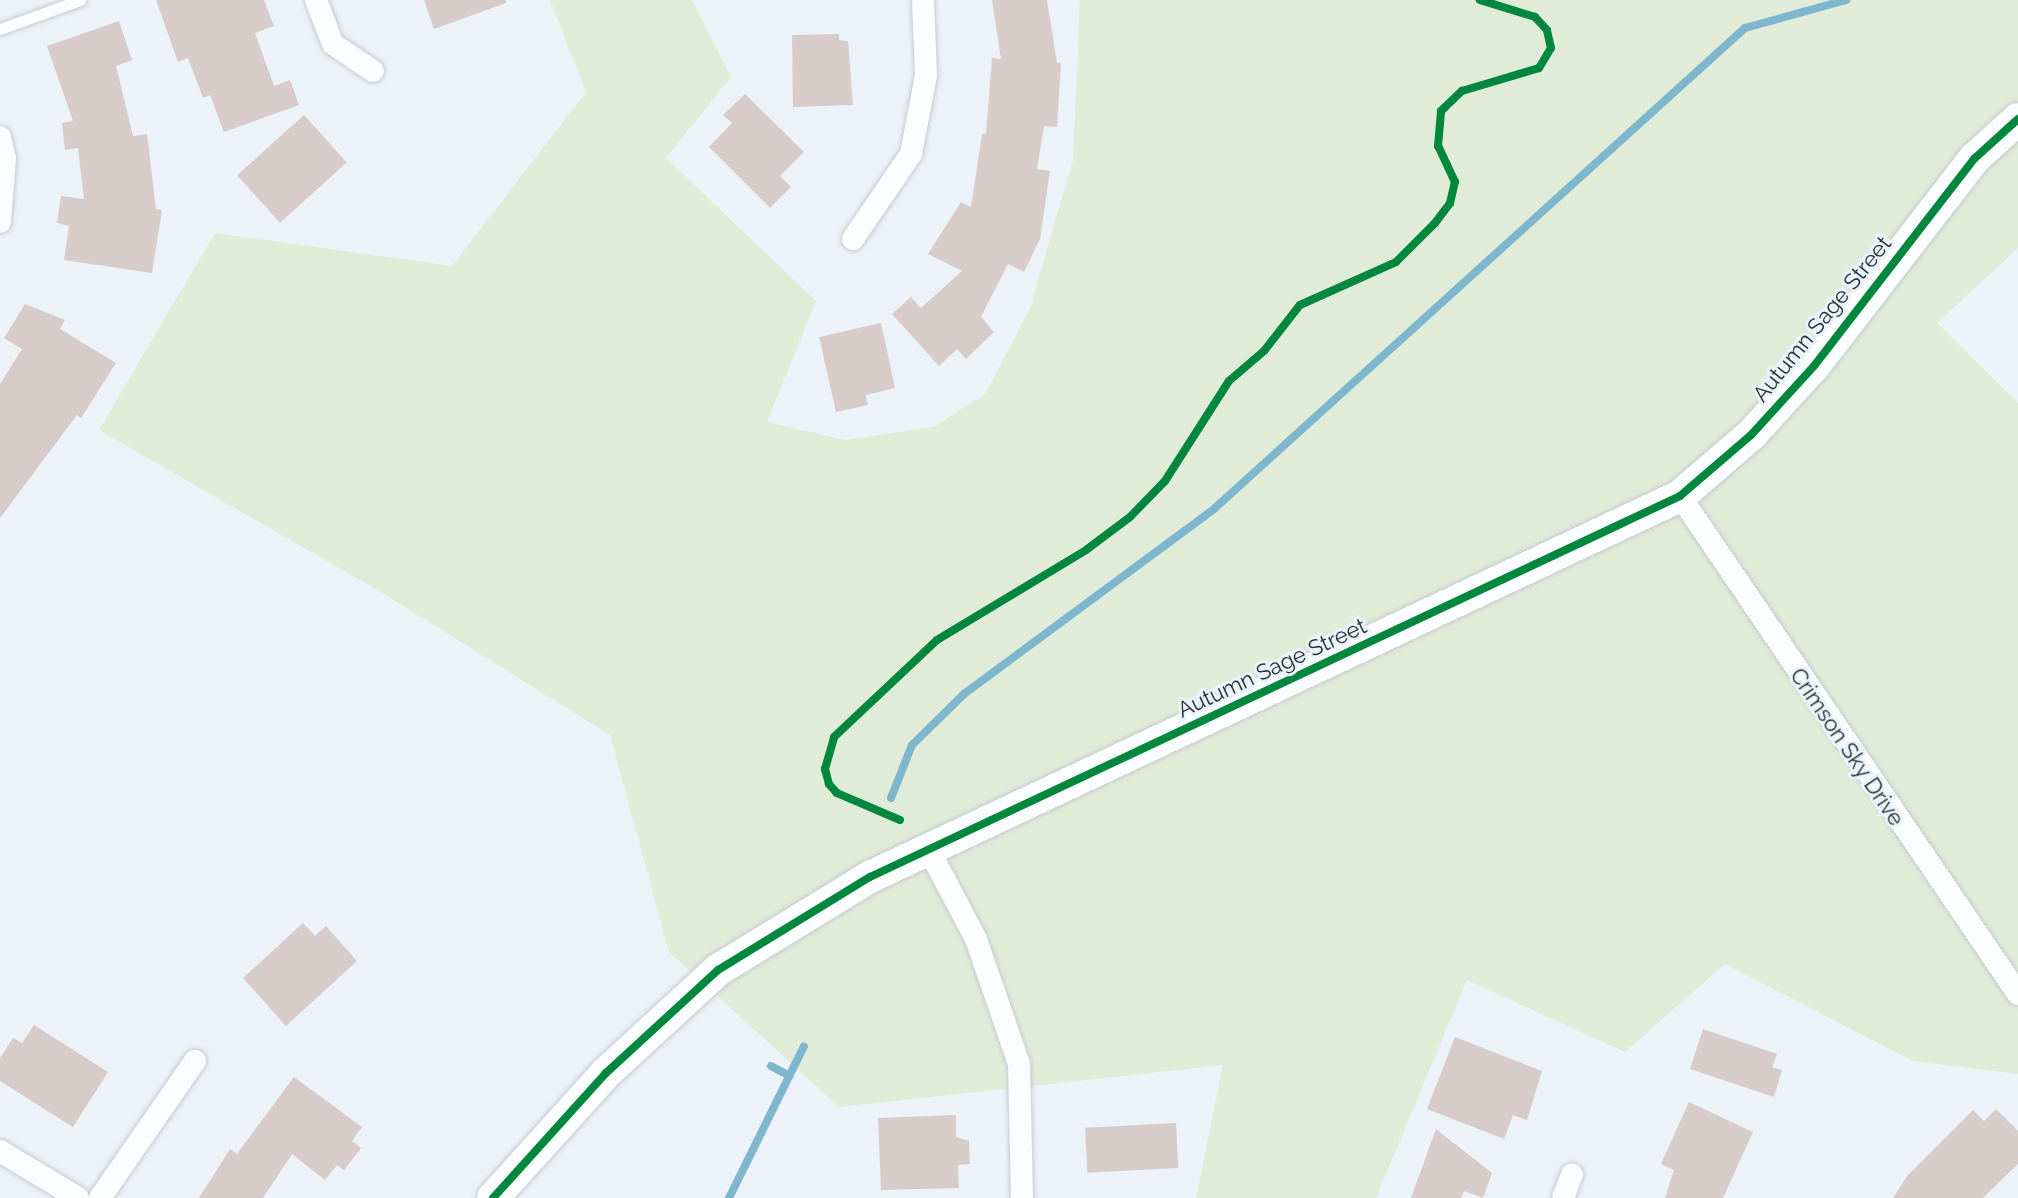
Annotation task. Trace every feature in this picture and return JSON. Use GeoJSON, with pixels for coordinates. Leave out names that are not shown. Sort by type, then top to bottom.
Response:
{"type":"FeatureCollection","features":[{"type":"Feature","properties":{"kind":"street"},"geometry":{"type":"LineString","coordinates":[[316,0],[333,44],[373,71]]}},
{"type":"Feature","properties":{"kind":"street"},"geometry":{"type":"LineString","coordinates":[[853,239],[911,154],[926,75],[923,0]]}},
{"type":"Feature","properties":{"kind":"street","name":"Autumn Sage Street"},"geometry":{"type":"LineString","coordinates":[[493,1198],[606,1073],[718,970],[870,877],[1680,496],[1751,435],[1814,366],[1975,158],[2018,119]]}},
{"type":"Feature","properties":{"kind":"street"},"geometry":{"type":"LineString","coordinates":[[0,137],[5,158],[0,222]]}},
{"type":"Feature","properties":{"kind":"street","name":"Crimson Sky Drive"},"geometry":{"type":"LineString","coordinates":[[1680,496],[2018,994]]}},
{"type":"Feature","properties":{"kind":"street"},"geometry":{"type":"LineString","coordinates":[[929,850],[976,939],[1019,1064],[1022,1198]]}},
{"type":"Feature","properties":{"kind":"street"},"geometry":{"type":"LineString","coordinates":[[100,1198],[195,1061]]}},
{"type":"Feature","properties":{"kind":"street"},"geometry":{"type":"LineString","coordinates":[[0,1151],[78,1198]]}},
{"type":"Feature","properties":{"kind":"street"},"geometry":{"type":"LineString","coordinates":[[1563,1198],[1572,1175]]}},
{"type":"Feature","properties":{"kind":"lane"},"geometry":{"type":"LineString","coordinates":[[0,29],[80,0]]}},
{"type":"Feature","properties":{"kind":"green space"},"geometry":{"type":"Polygon","coordinates":[[[550,0],[692,0],[731,77],[666,158],[816,301],[767,422],[845,440],[934,427],[985,394],[1030,308],[1073,160],[1080,0],[2018,0],[2018,248],[1937,323],[2018,403],[2018,1074],[1913,1061],[1725,964],[1625,1052],[1467,980],[1376,1198],[1196,1198],[1223,1065],[839,1107],[669,952],[610,735],[386,595],[99,430],[215,233],[452,266],[586,92],[550,0]]]}},
{"type":"Feature","properties":{"kind":"building"},"geometry":{"type":"Polygon","coordinates":[[[156,0],[264,0],[274,26],[255,33],[274,86],[290,80],[299,105],[224,132],[210,95],[203,98],[188,58],[178,62],[156,0]]]}},
{"type":"Feature","properties":{"kind":"building"},"geometry":{"type":"Polygon","coordinates":[[[424,0],[506,0],[506,3],[434,29],[424,0]]]}},
{"type":"Feature","properties":{"kind":"building"},"geometry":{"type":"Polygon","coordinates":[[[992,0],[1047,0],[1057,63],[1061,63],[1057,127],[1044,126],[1037,169],[1050,171],[1040,239],[1024,272],[1008,264],[981,317],[994,332],[966,359],[957,349],[939,366],[892,314],[911,297],[921,308],[962,271],[928,254],[961,202],[971,207],[982,134],[986,134],[992,58],[1001,59],[992,0]]]}},
{"type":"Feature","properties":{"kind":"building"},"geometry":{"type":"Polygon","coordinates":[[[119,21],[132,60],[116,66],[133,136],[147,134],[156,209],[162,210],[152,273],[64,260],[69,226],[57,223],[61,196],[84,199],[78,148],[65,150],[62,123],[73,121],[47,46],[119,21]]]}},
{"type":"Feature","properties":{"kind":"building"},"geometry":{"type":"Polygon","coordinates":[[[839,34],[839,40],[848,41],[853,105],[793,107],[792,35],[839,34]]]}},
{"type":"Feature","properties":{"kind":"building"},"geometry":{"type":"Polygon","coordinates":[[[745,94],[804,152],[780,176],[791,187],[770,208],[709,147],[732,123],[723,115],[745,94]]]}},
{"type":"Feature","properties":{"kind":"building"},"geometry":{"type":"Polygon","coordinates":[[[304,115],[347,163],[280,223],[237,175],[304,115]]]}},
{"type":"Feature","properties":{"kind":"building"},"geometry":{"type":"Polygon","coordinates":[[[25,304],[65,320],[60,329],[116,363],[81,418],[77,415],[0,518],[0,384],[22,349],[4,338],[25,304]]]}},
{"type":"Feature","properties":{"kind":"building"},"geometry":{"type":"Polygon","coordinates":[[[881,323],[895,388],[866,395],[868,405],[836,412],[819,337],[881,323]]]}},
{"type":"Feature","properties":{"kind":"building"},"geometry":{"type":"Polygon","coordinates":[[[303,923],[315,936],[326,926],[357,961],[286,1026],[243,978],[303,923]]]}},
{"type":"Feature","properties":{"kind":"building"},"geometry":{"type":"Polygon","coordinates":[[[34,1025],[108,1072],[73,1127],[0,1081],[0,1058],[13,1038],[22,1043],[34,1025]]]}},
{"type":"Feature","properties":{"kind":"building"},"geometry":{"type":"Polygon","coordinates":[[[1703,1029],[1777,1054],[1772,1067],[1782,1070],[1774,1097],[1690,1069],[1703,1029]]]}},
{"type":"Feature","properties":{"kind":"building"},"geometry":{"type":"Polygon","coordinates":[[[1455,1037],[1542,1071],[1527,1120],[1513,1115],[1504,1139],[1427,1109],[1455,1037]]]}},
{"type":"Feature","properties":{"kind":"building"},"geometry":{"type":"Polygon","coordinates":[[[294,1077],[362,1127],[352,1141],[361,1148],[344,1170],[337,1165],[325,1180],[292,1154],[263,1198],[199,1198],[230,1149],[237,1154],[294,1077]]]}},
{"type":"Feature","properties":{"kind":"building"},"geometry":{"type":"Polygon","coordinates":[[[1689,1102],[1753,1132],[1723,1198],[1665,1198],[1674,1170],[1661,1164],[1689,1102]]]}},
{"type":"Feature","properties":{"kind":"building"},"geometry":{"type":"Polygon","coordinates":[[[1996,1109],[2018,1131],[2018,1164],[1983,1198],[1893,1198],[1908,1175],[1973,1110],[1984,1121],[1996,1109]]]}},
{"type":"Feature","properties":{"kind":"building"},"geometry":{"type":"Polygon","coordinates":[[[956,1115],[956,1137],[969,1141],[970,1164],[958,1165],[959,1188],[881,1190],[878,1118],[956,1115]]]}},
{"type":"Feature","properties":{"kind":"building"},"geometry":{"type":"Polygon","coordinates":[[[1176,1123],[1178,1168],[1087,1173],[1085,1128],[1176,1123]]]}},
{"type":"Feature","properties":{"kind":"building"},"geometry":{"type":"Polygon","coordinates":[[[1436,1129],[1492,1173],[1483,1198],[1464,1191],[1461,1198],[1411,1198],[1436,1129]]]}},
{"type":"Feature","properties":{"kind":"waterway"},"geometry":{"type":"LineString","coordinates":[[891,798],[912,745],[964,694],[1215,508],[1745,28],[1846,0]]}},
{"type":"Feature","properties":{"kind":"waterway"},"geometry":{"type":"LineString","coordinates":[[729,1198],[804,1046]]}},
{"type":"Feature","properties":{"kind":"waterway"},"geometry":{"type":"LineString","coordinates":[[771,1066],[790,1076]]}},
{"type":"Feature","properties":{"kind":"cycle path"},"geometry":{"type":"LineString","coordinates":[[900,820],[837,793],[829,784],[825,769],[834,737],[937,640],[1086,550],[1130,517],[1165,481],[1229,381],[1264,351],[1300,305],[1396,262],[1435,223],[1450,203],[1455,182],[1438,146],[1441,111],[1462,91],[1539,68],[1551,48],[1547,30],[1535,17],[1480,0]]}},
{"type":"Feature","properties":{"kind":"cycle path"},"geometry":{"type":"LineString","coordinates":[[493,1198],[606,1073],[718,970],[870,877],[1680,496],[1751,435],[1814,366],[1975,158],[2018,119]]}}]}
